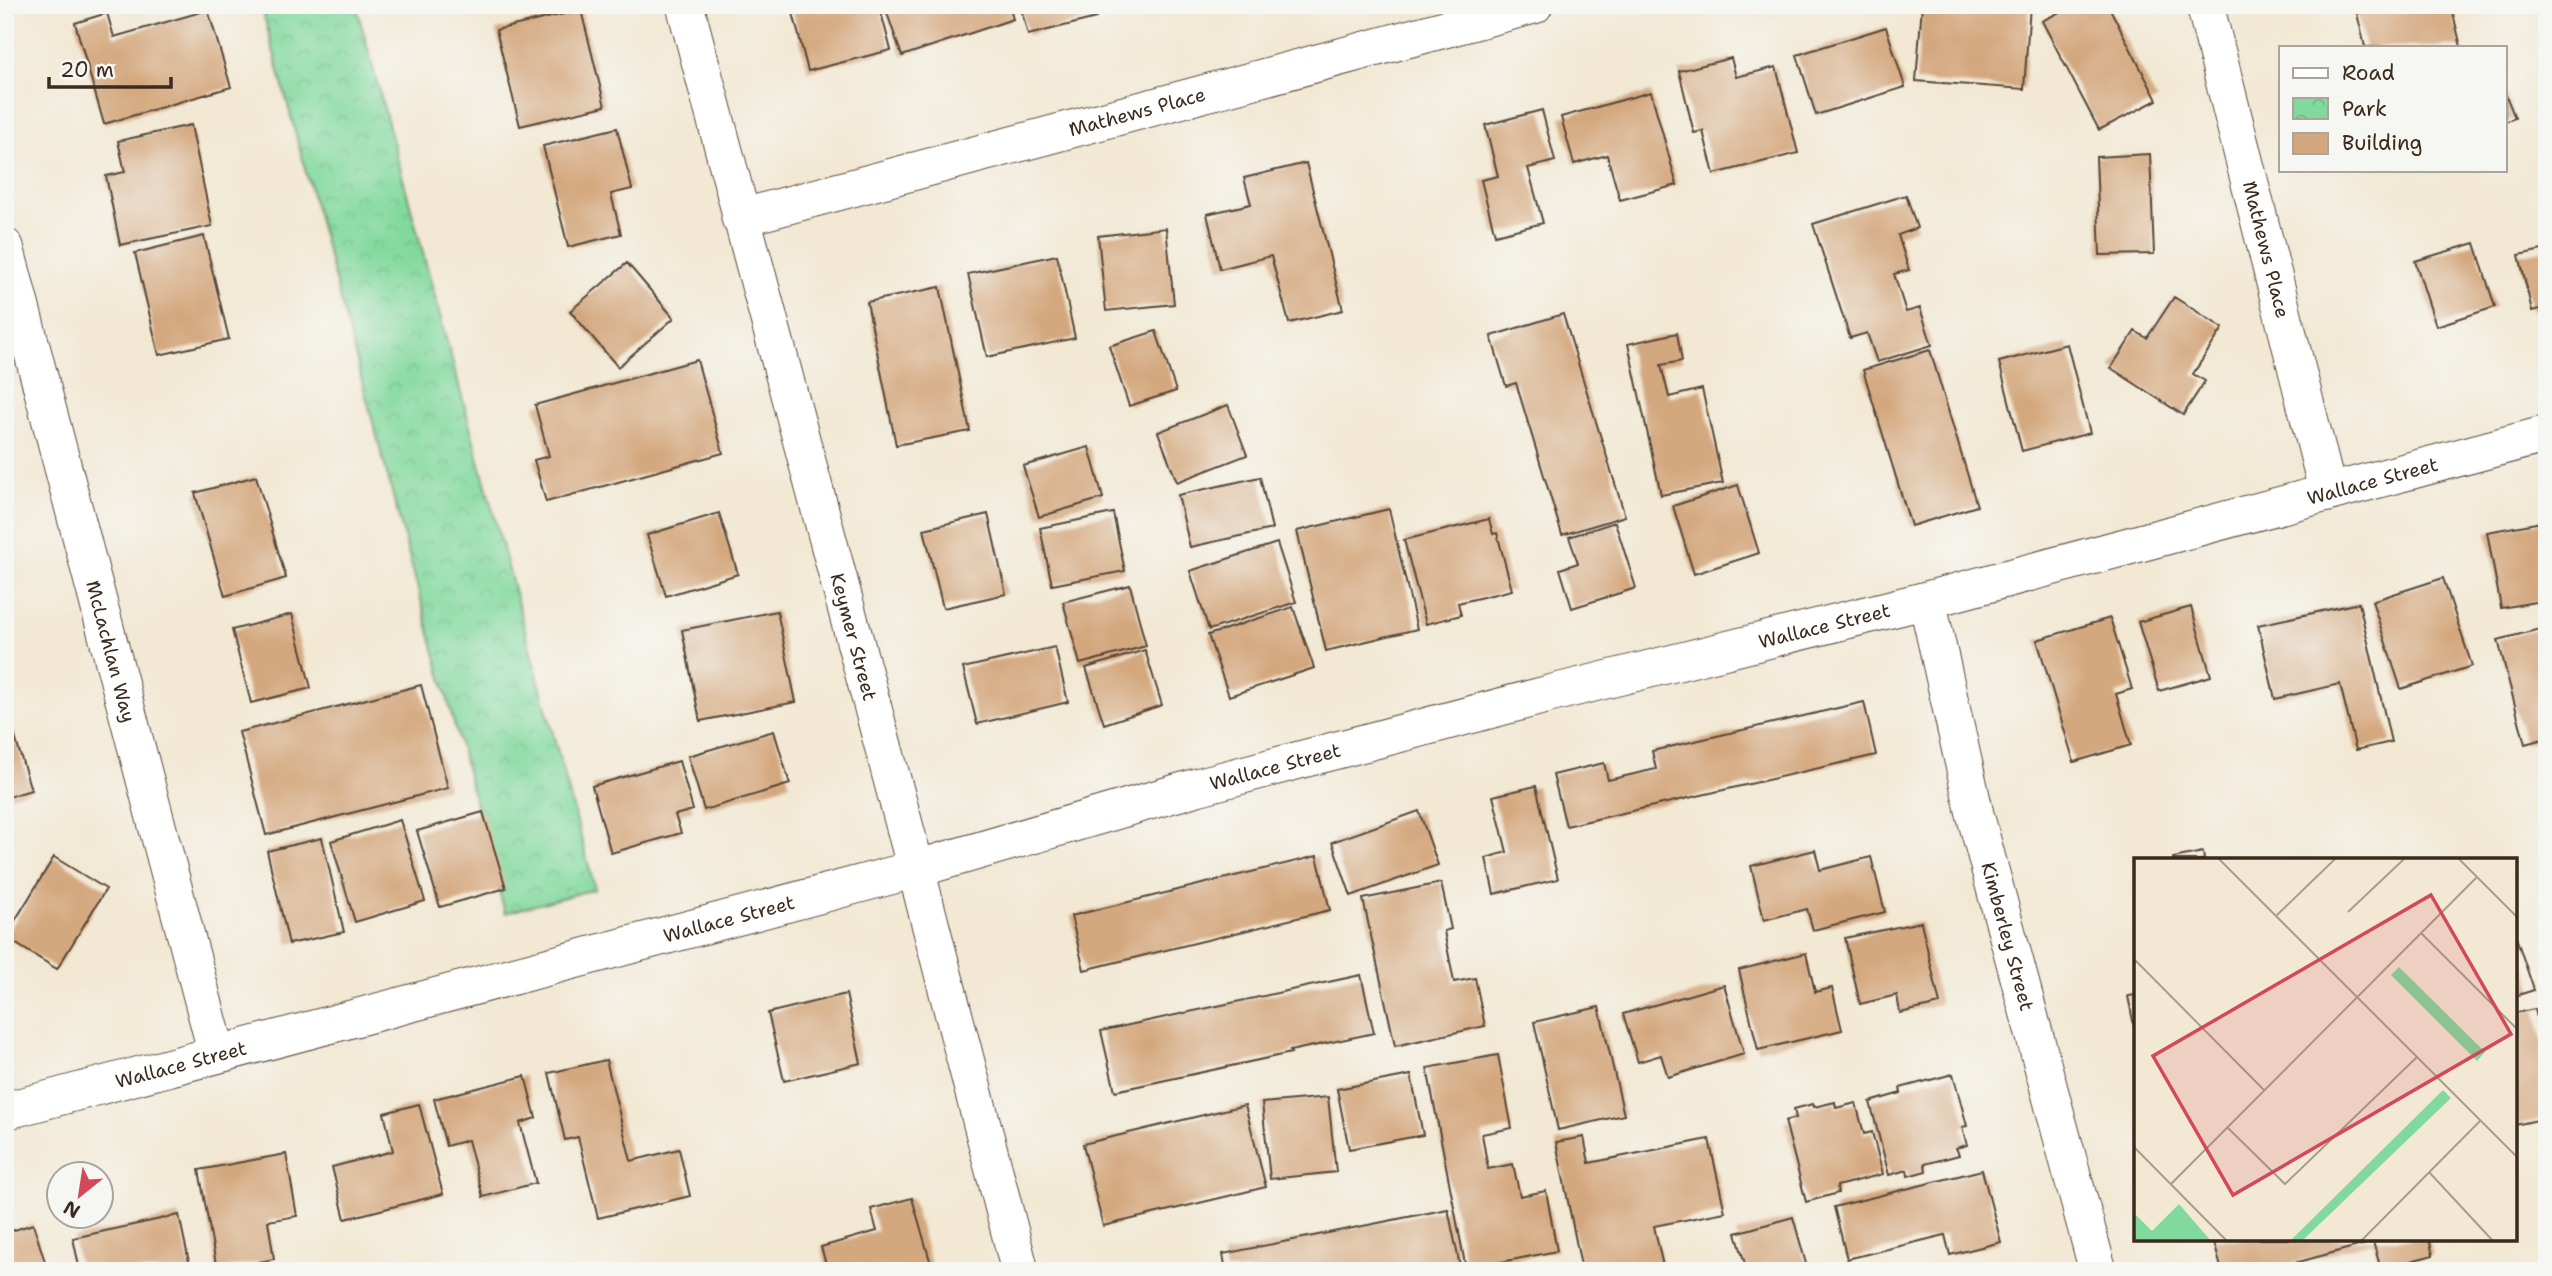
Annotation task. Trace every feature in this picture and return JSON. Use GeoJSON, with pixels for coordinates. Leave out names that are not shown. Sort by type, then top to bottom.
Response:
{"type":"FeatureCollection","features":[{"type":"Feature","properties":{"kind":"street","name":"Keymer Street"},"geometry":{"type":"LineString","coordinates":[[685,5],[916,869],[1020,1271]]}},
{"type":"Feature","properties":{"kind":"street","name":"Mathews Place"},"geometry":{"type":"LineString","coordinates":[[740,218],[1534,5]]}},
{"type":"Feature","properties":{"kind":"street","name":"Mathews Place"},"geometry":{"type":"LineString","coordinates":[[2205,5],[2328,493]]}},
{"type":"Feature","properties":{"kind":"street","name":"McLachlan Way"},"geometry":{"type":"LineString","coordinates":[[5,247],[217,1054]]}},
{"type":"Feature","properties":{"kind":"street","name":"Wallace Street"},"geometry":{"type":"LineString","coordinates":[[5,1111],[916,869],[1197,787],[1553,693],[1927,600],[2547,434]]}},
{"type":"Feature","properties":{"kind":"street","name":"Kimberley Street"},"geometry":{"type":"LineString","coordinates":[[1927,600],[1975,814],[2098,1271]]}},
{"type":"Feature","properties":{"kind":"green space"},"geometry":{"type":"Polygon","coordinates":[[[261,5],[356,5],[595,889],[505,913],[261,5]]]}},
{"type":"Feature","properties":{"kind":"building"},"geometry":{"type":"Polygon","coordinates":[[[509,5],[539,5],[539,6],[511,14],[509,5]]]}},
{"type":"Feature","properties":{"kind":"building"},"geometry":{"type":"Polygon","coordinates":[[[791,5],[879,5],[891,50],[808,71],[791,5]]]}},
{"type":"Feature","properties":{"kind":"building"},"geometry":{"type":"Polygon","coordinates":[[[913,5],[1009,5],[1013,19],[902,56],[887,13],[913,5]]]}},
{"type":"Feature","properties":{"kind":"building"},"geometry":{"type":"Polygon","coordinates":[[[1020,5],[1093,5],[1096,18],[1028,35],[1020,5]]]}},
{"type":"Feature","properties":{"kind":"building"},"geometry":{"type":"Polygon","coordinates":[[[1922,5],[2030,5],[2024,89],[1916,81],[1922,5]]]}},
{"type":"Feature","properties":{"kind":"building"},"geometry":{"type":"Polygon","coordinates":[[[2074,5],[2108,5],[2157,100],[2099,130],[2042,21],[2074,5]]]}},
{"type":"Feature","properties":{"kind":"building"},"geometry":{"type":"Polygon","coordinates":[[[2355,5],[2451,5],[2461,46],[2365,46],[2355,5]]]}},
{"type":"Feature","properties":{"kind":"building"},"geometry":{"type":"Polygon","coordinates":[[[208,10],[231,87],[104,124],[75,23],[107,13],[114,37],[208,10]]]}},
{"type":"Feature","properties":{"kind":"building"},"geometry":{"type":"Polygon","coordinates":[[[581,10],[605,106],[520,126],[496,30],[581,10]]]}},
{"type":"Feature","properties":{"kind":"building"},"geometry":{"type":"Polygon","coordinates":[[[1886,27],[1905,87],[1816,115],[1797,55],[1886,27]]]}},
{"type":"Feature","properties":{"kind":"building"},"geometry":{"type":"Polygon","coordinates":[[[1731,58],[1736,77],[1776,67],[1798,153],[1714,174],[1703,131],[1694,133],[1679,71],[1731,58]]]}},
{"type":"Feature","properties":{"kind":"building"},"geometry":{"type":"Polygon","coordinates":[[[1651,92],[1677,185],[1620,200],[1607,155],[1574,164],[1561,117],[1651,92]]]}},
{"type":"Feature","properties":{"kind":"building"},"geometry":{"type":"Polygon","coordinates":[[[2506,96],[2515,118],[2506,122],[2506,96]]]}},
{"type":"Feature","properties":{"kind":"building"},"geometry":{"type":"Polygon","coordinates":[[[1542,110],[1555,161],[1528,168],[1543,223],[1495,235],[1481,180],[1498,176],[1485,125],[1542,110]]]}},
{"type":"Feature","properties":{"kind":"building"},"geometry":{"type":"Polygon","coordinates":[[[191,125],[212,226],[120,245],[106,176],[125,172],[118,141],[191,125]]]}},
{"type":"Feature","properties":{"kind":"building"},"geometry":{"type":"Polygon","coordinates":[[[617,128],[632,189],[611,194],[621,234],[568,247],[543,146],[617,128]]]}},
{"type":"Feature","properties":{"kind":"building"},"geometry":{"type":"Polygon","coordinates":[[[2150,154],[2154,254],[2100,255],[2096,157],[2150,154]]]}},
{"type":"Feature","properties":{"kind":"building"},"geometry":{"type":"Polygon","coordinates":[[[1306,163],[1343,310],[1289,323],[1271,256],[1220,269],[1207,214],[1251,204],[1244,178],[1306,163]]]}},
{"type":"Feature","properties":{"kind":"building"},"geometry":{"type":"Polygon","coordinates":[[[1906,195],[1917,228],[1898,235],[1909,270],[1894,274],[1906,312],[1920,308],[1932,345],[1877,362],[1867,333],[1850,338],[1813,224],[1906,195]]]}},
{"type":"Feature","properties":{"kind":"building"},"geometry":{"type":"Polygon","coordinates":[[[1166,228],[1174,304],[1106,311],[1098,236],[1166,228]]]}},
{"type":"Feature","properties":{"kind":"building"},"geometry":{"type":"Polygon","coordinates":[[[204,236],[229,339],[159,355],[135,253],[204,236]]]}},
{"type":"Feature","properties":{"kind":"building"},"geometry":{"type":"Polygon","coordinates":[[[2475,243],[2495,307],[2436,326],[2415,261],[2475,243]]]}},
{"type":"Feature","properties":{"kind":"building"},"geometry":{"type":"Polygon","coordinates":[[[2547,249],[2547,307],[2532,311],[2519,255],[2547,249]]]}},
{"type":"Feature","properties":{"kind":"building"},"geometry":{"type":"Polygon","coordinates":[[[1057,255],[1075,338],[987,357],[968,274],[1057,255]]]}},
{"type":"Feature","properties":{"kind":"building"},"geometry":{"type":"Polygon","coordinates":[[[627,263],[674,318],[618,367],[570,311],[627,263]]]}},
{"type":"Feature","properties":{"kind":"building"},"geometry":{"type":"Polygon","coordinates":[[[940,287],[970,431],[896,445],[867,302],[940,287]]]}},
{"type":"Feature","properties":{"kind":"building"},"geometry":{"type":"Polygon","coordinates":[[[2174,297],[2223,328],[2193,374],[2205,381],[2183,415],[2111,368],[2135,331],[2147,338],[2174,297]]]}},
{"type":"Feature","properties":{"kind":"building"},"geometry":{"type":"Polygon","coordinates":[[[1563,314],[1625,516],[1562,535],[1516,383],[1506,386],[1491,336],[1563,314]]]}},
{"type":"Feature","properties":{"kind":"building"},"geometry":{"type":"Polygon","coordinates":[[[1156,331],[1176,391],[1129,406],[1109,346],[1156,331]]]}},
{"type":"Feature","properties":{"kind":"building"},"geometry":{"type":"Polygon","coordinates":[[[1677,333],[1682,361],[1661,365],[1669,397],[1702,389],[1723,483],[1661,495],[1628,344],[1677,333]]]}},
{"type":"Feature","properties":{"kind":"building"},"geometry":{"type":"Polygon","coordinates":[[[2067,344],[2090,433],[2022,451],[1999,362],[2067,344]]]}},
{"type":"Feature","properties":{"kind":"building"},"geometry":{"type":"Polygon","coordinates":[[[1930,350],[1977,506],[1911,526],[1863,370],[1930,350]]]}},
{"type":"Feature","properties":{"kind":"building"},"geometry":{"type":"Polygon","coordinates":[[[697,360],[723,453],[546,502],[534,460],[549,456],[535,405],[697,360]]]}},
{"type":"Feature","properties":{"kind":"building"},"geometry":{"type":"Polygon","coordinates":[[[1228,405],[1247,455],[1177,482],[1158,432],[1228,405]]]}},
{"type":"Feature","properties":{"kind":"building"},"geometry":{"type":"Polygon","coordinates":[[[1089,447],[1103,498],[1039,517],[1023,466],[1089,447]]]}},
{"type":"Feature","properties":{"kind":"building"},"geometry":{"type":"Polygon","coordinates":[[[256,476],[286,578],[225,596],[195,493],[256,476]]]}},
{"type":"Feature","properties":{"kind":"building"},"geometry":{"type":"Polygon","coordinates":[[[1260,477],[1272,529],[1190,547],[1178,495],[1260,477]]]}},
{"type":"Feature","properties":{"kind":"building"},"geometry":{"type":"Polygon","coordinates":[[[1738,485],[1759,553],[1694,574],[1673,506],[1738,485]]]}},
{"type":"Feature","properties":{"kind":"building"},"geometry":{"type":"Polygon","coordinates":[[[1389,509],[1417,629],[1326,651],[1297,531],[1389,509]]]}},
{"type":"Feature","properties":{"kind":"building"},"geometry":{"type":"Polygon","coordinates":[[[719,513],[738,574],[666,596],[647,535],[719,513]]]}},
{"type":"Feature","properties":{"kind":"building"},"geometry":{"type":"Polygon","coordinates":[[[1113,513],[1125,571],[1052,585],[1040,528],[1113,513]]]}},
{"type":"Feature","properties":{"kind":"building"},"geometry":{"type":"Polygon","coordinates":[[[988,514],[1006,594],[943,608],[924,529],[988,514]]]}},
{"type":"Feature","properties":{"kind":"building"},"geometry":{"type":"Polygon","coordinates":[[[1489,519],[1493,534],[1497,533],[1512,590],[1458,603],[1461,615],[1426,624],[1404,540],[1489,519]]]}},
{"type":"Feature","properties":{"kind":"building"},"geometry":{"type":"Polygon","coordinates":[[[2547,521],[2547,600],[2501,608],[2487,532],[2547,521]]]}},
{"type":"Feature","properties":{"kind":"building"},"geometry":{"type":"Polygon","coordinates":[[[1615,522],[1636,588],[1572,608],[1560,569],[1578,563],[1569,537],[1615,522]]]}},
{"type":"Feature","properties":{"kind":"building"},"geometry":{"type":"Polygon","coordinates":[[[1277,543],[1296,602],[1209,630],[1190,571],[1277,543]]]}},
{"type":"Feature","properties":{"kind":"building"},"geometry":{"type":"Polygon","coordinates":[[[2443,578],[2472,666],[2401,689],[2372,601],[2443,578]]]}},
{"type":"Feature","properties":{"kind":"building"},"geometry":{"type":"Polygon","coordinates":[[[1130,585],[1146,646],[1080,664],[1063,602],[1130,585]]]}},
{"type":"Feature","properties":{"kind":"building"},"geometry":{"type":"Polygon","coordinates":[[[2359,603],[2391,742],[2356,750],[2340,684],[2275,699],[2258,625],[2359,603]]]}},
{"type":"Feature","properties":{"kind":"building"},"geometry":{"type":"Polygon","coordinates":[[[1293,607],[1314,668],[1229,696],[1208,635],[1293,607]]]}},
{"type":"Feature","properties":{"kind":"building"},"geometry":{"type":"Polygon","coordinates":[[[2191,607],[2211,676],[2159,691],[2138,622],[2191,607]]]}},
{"type":"Feature","properties":{"kind":"building"},"geometry":{"type":"Polygon","coordinates":[[[777,611],[796,702],[700,721],[682,630],[777,611]]]}},
{"type":"Feature","properties":{"kind":"building"},"geometry":{"type":"Polygon","coordinates":[[[292,614],[311,688],[251,703],[232,630],[292,614]]]}},
{"type":"Feature","properties":{"kind":"building"},"geometry":{"type":"Polygon","coordinates":[[[2110,618],[2132,689],[2116,694],[2131,745],[2074,762],[2037,640],[2110,618]]]}},
{"type":"Feature","properties":{"kind":"building"},"geometry":{"type":"Polygon","coordinates":[[[2547,627],[2547,738],[2525,744],[2498,640],[2547,627]]]}},
{"type":"Feature","properties":{"kind":"building"},"geometry":{"type":"Polygon","coordinates":[[[1055,647],[1068,702],[977,724],[963,668],[1055,647]]]}},
{"type":"Feature","properties":{"kind":"building"},"geometry":{"type":"Polygon","coordinates":[[[1145,650],[1162,705],[1104,724],[1086,668],[1145,650]]]}},
{"type":"Feature","properties":{"kind":"building"},"geometry":{"type":"Polygon","coordinates":[[[421,685],[448,788],[266,835],[239,732],[421,685]]]}},
{"type":"Feature","properties":{"kind":"building"},"geometry":{"type":"Polygon","coordinates":[[[1864,702],[1876,755],[1566,826],[1553,775],[1604,763],[1608,780],[1656,769],[1652,751],[1864,702]]]}},
{"type":"Feature","properties":{"kind":"building"},"geometry":{"type":"Polygon","coordinates":[[[5,704],[31,790],[5,798],[5,704]]]}},
{"type":"Feature","properties":{"kind":"building"},"geometry":{"type":"Polygon","coordinates":[[[774,731],[790,784],[704,810],[688,756],[774,731]]]}},
{"type":"Feature","properties":{"kind":"building"},"geometry":{"type":"Polygon","coordinates":[[[679,761],[693,810],[675,815],[681,833],[611,853],[592,786],[679,761]]]}},
{"type":"Feature","properties":{"kind":"building"},"geometry":{"type":"Polygon","coordinates":[[[1536,786],[1558,879],[1494,894],[1486,858],[1507,852],[1493,796],[1536,786]]]}},
{"type":"Feature","properties":{"kind":"building"},"geometry":{"type":"Polygon","coordinates":[[[1419,811],[1438,865],[1351,896],[1332,842],[1419,811]]]}},
{"type":"Feature","properties":{"kind":"building"},"geometry":{"type":"Polygon","coordinates":[[[483,812],[506,888],[440,907],[417,831],[483,812]]]}},
{"type":"Feature","properties":{"kind":"building"},"geometry":{"type":"Polygon","coordinates":[[[400,820],[425,901],[355,922],[331,841],[400,820]]]}},
{"type":"Feature","properties":{"kind":"building"},"geometry":{"type":"Polygon","coordinates":[[[322,838],[344,932],[289,944],[267,851],[322,838]]]}},
{"type":"Feature","properties":{"kind":"building"},"geometry":{"type":"Polygon","coordinates":[[[1815,850],[1820,870],[1871,857],[1885,912],[1813,930],[1807,909],[1764,920],[1751,866],[1815,850]]]}},
{"type":"Feature","properties":{"kind":"building"},"geometry":{"type":"Polygon","coordinates":[[[2203,852],[2204,858],[2173,858],[2203,852]]]}},
{"type":"Feature","properties":{"kind":"building"},"geometry":{"type":"Polygon","coordinates":[[[1317,856],[1330,910],[1084,970],[1071,916],[1317,856]]]}},
{"type":"Feature","properties":{"kind":"building"},"geometry":{"type":"Polygon","coordinates":[[[54,857],[106,889],[57,969],[5,937],[54,857]]]}},
{"type":"Feature","properties":{"kind":"building"},"geometry":{"type":"Polygon","coordinates":[[[1441,883],[1451,929],[1444,931],[1454,982],[1475,978],[1485,1026],[1395,1046],[1363,899],[1441,883]]]}},
{"type":"Feature","properties":{"kind":"building"},"geometry":{"type":"Polygon","coordinates":[[[1921,922],[1940,1004],[1900,1013],[1897,995],[1860,1004],[1845,938],[1921,922]]]}},
{"type":"Feature","properties":{"kind":"building"},"geometry":{"type":"Polygon","coordinates":[[[2517,940],[2534,990],[2517,995],[2517,940]]]}},
{"type":"Feature","properties":{"kind":"building"},"geometry":{"type":"Polygon","coordinates":[[[1806,953],[1815,992],[1832,988],[1842,1030],[1758,1050],[1739,970],[1806,953]]]}},
{"type":"Feature","properties":{"kind":"building"},"geometry":{"type":"Polygon","coordinates":[[[1361,975],[1374,1033],[1115,1091],[1101,1031],[1361,975]]]}},
{"type":"Feature","properties":{"kind":"building"},"geometry":{"type":"Polygon","coordinates":[[[1724,985],[1744,1054],[1668,1077],[1661,1055],[1638,1062],[1623,1014],[1724,985]]]}},
{"type":"Feature","properties":{"kind":"building"},"geometry":{"type":"Polygon","coordinates":[[[846,994],[861,1063],[784,1081],[768,1013],[846,994]]]}},
{"type":"Feature","properties":{"kind":"building"},"geometry":{"type":"Polygon","coordinates":[[[2134,995],[2134,1026],[2128,996],[2134,995]]]}},
{"type":"Feature","properties":{"kind":"building"},"geometry":{"type":"Polygon","coordinates":[[[1599,1007],[1624,1115],[1558,1130],[1534,1022],[1599,1007]]]}},
{"type":"Feature","properties":{"kind":"building"},"geometry":{"type":"Polygon","coordinates":[[[2535,1009],[2547,1059],[2547,1118],[2517,1125],[2517,1013],[2535,1009]]]}},
{"type":"Feature","properties":{"kind":"building"},"geometry":{"type":"Polygon","coordinates":[[[1498,1055],[1512,1128],[1482,1134],[1488,1169],[1513,1164],[1520,1196],[1546,1191],[1557,1251],[1466,1269],[1427,1068],[1498,1055]]]}},
{"type":"Feature","properties":{"kind":"building"},"geometry":{"type":"Polygon","coordinates":[[[606,1060],[631,1161],[679,1149],[690,1196],[598,1218],[578,1137],[565,1140],[549,1073],[606,1060]]]}},
{"type":"Feature","properties":{"kind":"building"},"geometry":{"type":"Polygon","coordinates":[[[1953,1074],[1967,1126],[1962,1127],[1967,1145],[1956,1148],[1959,1155],[1925,1164],[1926,1171],[1908,1176],[1907,1170],[1889,1175],[1870,1102],[1901,1093],[1900,1088],[1953,1074]]]}},
{"type":"Feature","properties":{"kind":"building"},"geometry":{"type":"Polygon","coordinates":[[[1411,1075],[1423,1135],[1349,1149],[1337,1089],[1411,1075]]]}},
{"type":"Feature","properties":{"kind":"building"},"geometry":{"type":"Polygon","coordinates":[[[525,1076],[536,1118],[520,1123],[536,1183],[483,1197],[468,1140],[446,1146],[434,1099],[525,1076]]]}},
{"type":"Feature","properties":{"kind":"building"},"geometry":{"type":"Polygon","coordinates":[[[1328,1097],[1336,1172],[1270,1179],[1262,1103],[1328,1097]]]}},
{"type":"Feature","properties":{"kind":"building"},"geometry":{"type":"Polygon","coordinates":[[[1835,1102],[1836,1108],[1856,1103],[1864,1134],[1872,1132],[1883,1174],[1837,1186],[1838,1193],[1806,1202],[1785,1121],[1796,1118],[1794,1109],[1835,1102]]]}},
{"type":"Feature","properties":{"kind":"building"},"geometry":{"type":"Polygon","coordinates":[[[419,1104],[443,1194],[345,1219],[332,1167],[393,1151],[384,1113],[419,1104]]]}},
{"type":"Feature","properties":{"kind":"building"},"geometry":{"type":"Polygon","coordinates":[[[1245,1105],[1266,1187],[1103,1226],[1083,1144],[1245,1105]]]}},
{"type":"Feature","properties":{"kind":"building"},"geometry":{"type":"Polygon","coordinates":[[[1584,1137],[1589,1163],[1709,1139],[1725,1212],[1654,1226],[1664,1271],[1582,1271],[1556,1142],[1584,1137]]]}},
{"type":"Feature","properties":{"kind":"building"},"geometry":{"type":"Polygon","coordinates":[[[286,1154],[297,1216],[268,1221],[274,1259],[217,1270],[199,1170],[286,1154]]]}},
{"type":"Feature","properties":{"kind":"building"},"geometry":{"type":"Polygon","coordinates":[[[1982,1170],[2001,1242],[1950,1255],[1945,1235],[1847,1259],[1834,1207],[1982,1170]]]}},
{"type":"Feature","properties":{"kind":"building"},"geometry":{"type":"Polygon","coordinates":[[[912,1198],[933,1271],[828,1271],[821,1247],[877,1231],[871,1209],[912,1198]]]}},
{"type":"Feature","properties":{"kind":"building"},"geometry":{"type":"Polygon","coordinates":[[[1448,1209],[1461,1271],[1226,1271],[1223,1254],[1448,1209]]]}},
{"type":"Feature","properties":{"kind":"building"},"geometry":{"type":"Polygon","coordinates":[[[179,1215],[191,1271],[80,1271],[73,1238],[179,1215]]]}},
{"type":"Feature","properties":{"kind":"building"},"geometry":{"type":"Polygon","coordinates":[[[1793,1217],[1808,1271],[1747,1271],[1736,1233],[1793,1217]]]}},
{"type":"Feature","properties":{"kind":"building"},"geometry":{"type":"Polygon","coordinates":[[[33,1224],[48,1271],[5,1271],[5,1233],[33,1224]]]}},
{"type":"Feature","properties":{"kind":"building"},"geometry":{"type":"Polygon","coordinates":[[[2214,1241],[2430,1241],[2433,1255],[2381,1269],[2373,1242],[2291,1264],[2292,1271],[2222,1271],[2214,1241]]]}}]}
